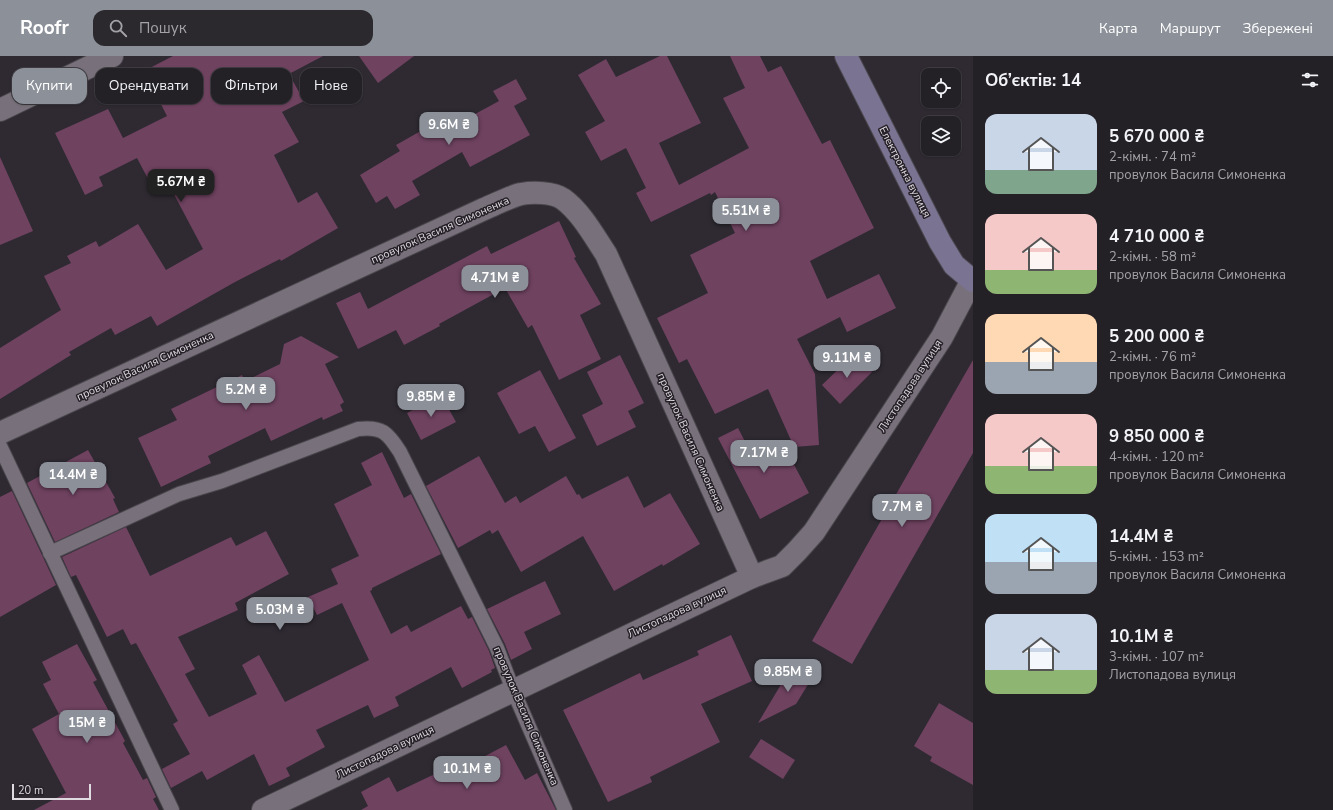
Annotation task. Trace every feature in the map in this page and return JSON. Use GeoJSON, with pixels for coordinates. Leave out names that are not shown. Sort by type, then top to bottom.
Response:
{"type":"FeatureCollection","features":[{"type":"Feature","properties":{"kind":"street"},"geometry":{"type":"LineString","coordinates":[[0,110],[112,56]]}},
{"type":"Feature","properties":{"kind":"street","name":"Електронна вулиця"},"geometry":{"type":"LineString","coordinates":[[846,56],[940,242],[954,265],[972,281]]}},
{"type":"Feature","properties":{"kind":"street","name":"провулок Василя Симоненка"},"geometry":{"type":"LineString","coordinates":[[0,433],[484,209],[521,194],[540,193],[553,195],[563,199],[584,220],[606,254],[752,577]]}},
{"type":"Feature","properties":{"kind":"street","name":"Листопадова вулиця"},"geometry":{"type":"LineString","coordinates":[[263,810],[752,577],[782,566],[814,532],[942,337],[972,281]]}},
{"type":"Feature","properties":{"kind":"lane","name":"провулок Василя Симоненка"},"geometry":{"type":"LineString","coordinates":[[50,553],[178,494],[222,481],[358,429],[380,429],[391,438],[400,452],[498,648],[513,690],[565,810]]}},
{"type":"Feature","properties":{"kind":"lane"},"geometry":{"type":"LineString","coordinates":[[0,446],[172,810]]}},
{"type":"Feature","properties":{"kind":"building"},"geometry":{"type":"Polygon","coordinates":[[[173,56],[323,56],[292,72],[292,68],[211,68],[211,104],[292,104],[292,79],[300,94],[300,103],[282,112],[299,142],[274,155],[298,203],[317,192],[338,228],[281,261],[280,259],[235,282],[157,326],[151,316],[115,335],[111,328],[69,352],[71,355],[0,399],[0,348],[61,310],[44,276],[71,263],[67,256],[96,241],[99,247],[138,224],[166,270],[203,249],[169,185],[155,192],[137,158],[99,177],[103,186],[85,195],[55,133],[108,109],[123,138],[167,116],[161,104],[203,104],[203,68],[150,68],[173,56]]]}},
{"type":"Feature","properties":{"kind":"building"},"geometry":{"type":"Polygon","coordinates":[[[359,56],[414,56],[378,83],[359,56]]]}},
{"type":"Feature","properties":{"kind":"building"},"geometry":{"type":"Polygon","coordinates":[[[660,56],[667,56],[701,123],[659,143],[679,185],[749,148],[723,98],[745,88],[730,56],[760,56],[768,72],[781,66],[822,144],[830,140],[874,228],[810,261],[827,299],[879,274],[896,308],[847,332],[840,317],[797,339],[815,374],[819,445],[794,447],[768,389],[715,414],[687,359],[679,363],[657,318],[708,293],[690,255],[735,233],[715,192],[711,195],[710,193],[651,222],[636,193],[646,188],[626,148],[601,161],[585,132],[605,121],[578,75],[606,59],[616,77],[660,56]]]}},
{"type":"Feature","properties":{"kind":"building"},"geometry":{"type":"Polygon","coordinates":[[[516,79],[527,99],[514,106],[530,135],[470,167],[462,152],[412,181],[420,195],[395,209],[387,196],[376,203],[360,175],[400,151],[396,145],[449,115],[455,125],[499,101],[493,91],[516,79]]]}},
{"type":"Feature","properties":{"kind":"building"},"geometry":{"type":"Polygon","coordinates":[[[0,157],[33,231],[0,245],[0,157]]]}},
{"type":"Feature","properties":{"kind":"building"},"geometry":{"type":"Polygon","coordinates":[[[559,221],[576,257],[574,258],[601,304],[580,315],[601,359],[559,380],[532,325],[528,328],[505,288],[404,345],[396,330],[358,349],[336,303],[360,292],[368,309],[487,246],[491,254],[559,221]]]}},
{"type":"Feature","properties":{"kind":"building"},"geometry":{"type":"Polygon","coordinates":[[[301,336],[339,357],[325,364],[344,402],[340,405],[343,411],[323,420],[322,417],[271,441],[265,428],[208,456],[211,463],[161,487],[138,438],[177,420],[171,409],[242,375],[245,381],[280,364],[284,344],[301,336]]]}},
{"type":"Feature","properties":{"kind":"building"},"geometry":{"type":"Polygon","coordinates":[[[854,354],[872,372],[840,404],[822,385],[854,354]]]}},
{"type":"Feature","properties":{"kind":"building"},"geometry":{"type":"Polygon","coordinates":[[[620,355],[644,403],[628,411],[636,427],[597,446],[582,415],[603,404],[587,372],[620,355]]]}},
{"type":"Feature","properties":{"kind":"building"},"geometry":{"type":"Polygon","coordinates":[[[973,360],[973,453],[852,664],[812,641],[973,360]]]}},
{"type":"Feature","properties":{"kind":"building"},"geometry":{"type":"Polygon","coordinates":[[[540,370],[576,438],[549,452],[535,426],[519,434],[497,393],[540,370]]]}},
{"type":"Feature","properties":{"kind":"building"},"geometry":{"type":"Polygon","coordinates":[[[441,395],[456,422],[421,440],[407,413],[441,395]]]}},
{"type":"Feature","properties":{"kind":"building"},"geometry":{"type":"Polygon","coordinates":[[[738,428],[752,455],[781,440],[809,493],[760,519],[718,438],[738,428]]]}},
{"type":"Feature","properties":{"kind":"building"},"geometry":{"type":"Polygon","coordinates":[[[88,450],[115,498],[113,499],[119,512],[55,542],[27,483],[88,450]]]}},
{"type":"Feature","properties":{"kind":"building"},"geometry":{"type":"Polygon","coordinates":[[[382,452],[404,498],[411,494],[441,554],[372,588],[370,591],[391,634],[407,625],[411,632],[461,606],[468,619],[472,617],[489,651],[495,668],[491,670],[492,672],[462,688],[451,667],[395,697],[399,706],[374,718],[368,705],[316,730],[325,747],[286,768],[290,776],[269,786],[254,754],[207,780],[202,771],[171,788],[162,769],[190,754],[173,724],[178,721],[136,643],[131,645],[123,629],[107,637],[76,575],[71,577],[62,557],[126,527],[150,576],[231,537],[236,546],[266,531],[289,574],[235,603],[238,610],[178,637],[195,669],[185,674],[209,717],[257,694],[242,665],[259,655],[285,702],[369,660],[342,603],[317,615],[308,597],[338,584],[331,569],[359,556],[334,504],[372,485],[361,463],[382,452]]]}},
{"type":"Feature","properties":{"kind":"building"},"geometry":{"type":"Polygon","coordinates":[[[479,456],[505,503],[516,496],[520,503],[566,476],[577,495],[579,494],[582,499],[628,476],[644,508],[670,493],[700,544],[663,566],[662,564],[614,591],[583,536],[521,572],[498,530],[492,534],[490,530],[458,548],[426,486],[479,456]]]}},
{"type":"Feature","properties":{"kind":"building"},"geometry":{"type":"Polygon","coordinates":[[[12,491],[56,585],[0,617],[0,497],[12,491]]]}},
{"type":"Feature","properties":{"kind":"building"},"geometry":{"type":"Polygon","coordinates":[[[545,581],[561,614],[524,632],[532,649],[511,660],[505,644],[487,609],[545,581]]]}},
{"type":"Feature","properties":{"kind":"building"},"geometry":{"type":"Polygon","coordinates":[[[731,635],[752,681],[701,704],[720,742],[650,777],[652,782],[608,802],[563,710],[640,673],[643,680],[699,655],[697,651],[731,635]]]}},
{"type":"Feature","properties":{"kind":"building"},"geometry":{"type":"Polygon","coordinates":[[[77,644],[97,680],[93,682],[125,741],[123,743],[143,780],[147,778],[156,797],[153,799],[159,810],[34,810],[66,793],[32,729],[59,714],[43,684],[51,680],[42,662],[77,644]]]}},
{"type":"Feature","properties":{"kind":"building"},"geometry":{"type":"Polygon","coordinates":[[[792,666],[812,678],[796,704],[758,723],[792,666]]]}},
{"type":"Feature","properties":{"kind":"building"},"geometry":{"type":"Polygon","coordinates":[[[939,703],[973,723],[973,785],[930,761],[932,757],[914,746],[939,703]]]}},
{"type":"Feature","properties":{"kind":"building"},"geometry":{"type":"Polygon","coordinates":[[[761,739],[795,760],[783,779],[749,757],[761,739]]]}},
{"type":"Feature","properties":{"kind":"building"},"geometry":{"type":"Polygon","coordinates":[[[506,745],[525,780],[537,773],[556,810],[361,810],[368,806],[361,792],[389,777],[397,792],[437,773],[440,780],[506,745]]]}}]}
